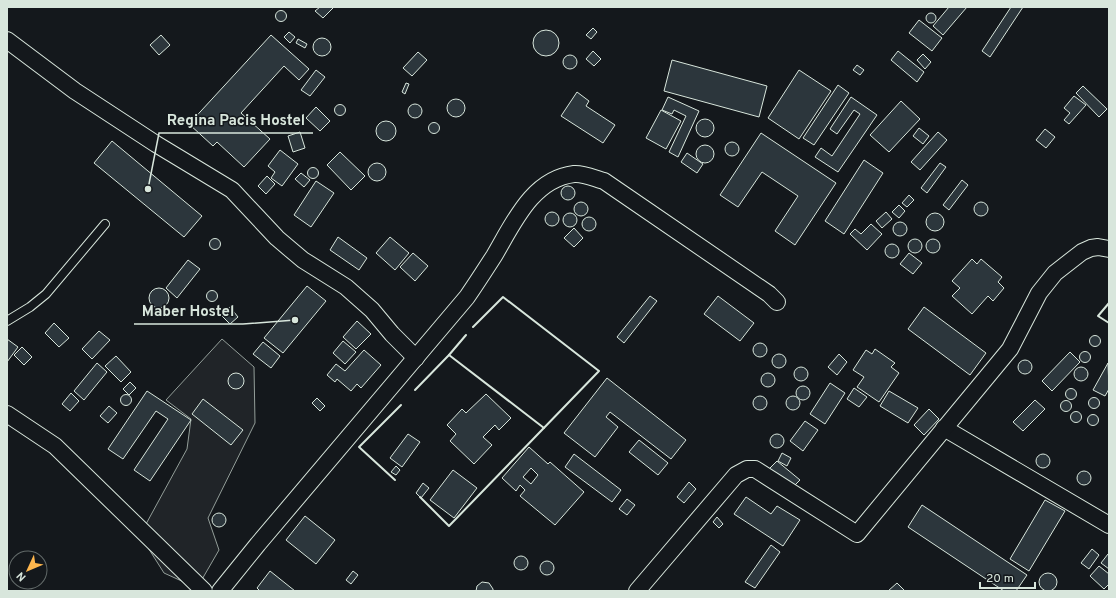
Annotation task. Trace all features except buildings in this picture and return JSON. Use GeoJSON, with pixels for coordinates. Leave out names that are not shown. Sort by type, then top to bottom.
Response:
{"type":"FeatureCollection","features":[{"type":"Feature","properties":{"kind":"street"},"geometry":{"type":"LineString","coordinates":[[7,40],[75,91],[156,144],[232,190],[277,238],[303,260],[346,287],[372,310],[392,334],[416,358]]}},
{"type":"Feature","properties":{"kind":"street"},"geometry":{"type":"LineString","coordinates":[[220,591],[467,297],[493,258],[518,213],[538,191],[558,178],[576,174],[604,181],[769,294],[777,302]]}},
{"type":"Feature","properties":{"kind":"street"},"geometry":{"type":"LineString","coordinates":[[637,591],[736,475],[747,469],[755,469],[857,534],[1010,349],[1038,293],[1055,273],[1082,252],[1091,248],[1098,247],[1109,250]]}},
{"type":"Feature","properties":{"kind":"street"},"geometry":{"type":"LineString","coordinates":[[7,414],[55,446],[204,591]]}},
{"type":"Feature","properties":{"kind":"street"},"geometry":{"type":"LineString","coordinates":[[944,428],[1109,526]]}},
{"type":"Feature","properties":{"kind":"lane"},"geometry":{"type":"LineString","coordinates":[[7,321],[30,307],[46,294],[105,224]]}},
{"type":"Feature","properties":{"kind":"shaded area"},"geometry":{"type":"Polygon","coordinates":[[[222,339],[254,367],[255,423],[208,518],[219,550],[197,588],[164,573],[140,535],[187,449],[191,419],[166,400],[222,339]]]}},
{"type":"Feature","properties":{"kind":"wall"},"geometry":{"type":"LineString","coordinates":[[420,497],[449,526],[599,371],[503,297],[473,327]]}},
{"type":"Feature","properties":{"kind":"wall"},"geometry":{"type":"LineString","coordinates":[[1109,303],[1098,316],[1109,323]]}},
{"type":"Feature","properties":{"kind":"wall"},"geometry":{"type":"LineString","coordinates":[[466,335],[449,355],[544,428]]}},
{"type":"Feature","properties":{"kind":"wall"},"geometry":{"type":"LineString","coordinates":[[415,390],[449,355]]}},
{"type":"Feature","properties":{"kind":"wall"},"geometry":{"type":"LineString","coordinates":[[395,480],[359,447],[401,405]]}},
{"type":"Feature","properties":{"kind":"place","name":"Regina Pacis Hostel"},"geometry":{"type":"Point","coordinates":[148,189]}},
{"type":"Feature","properties":{"kind":"place","name":"Maber Hostel"},"geometry":{"type":"Point","coordinates":[295,320]}}]}
